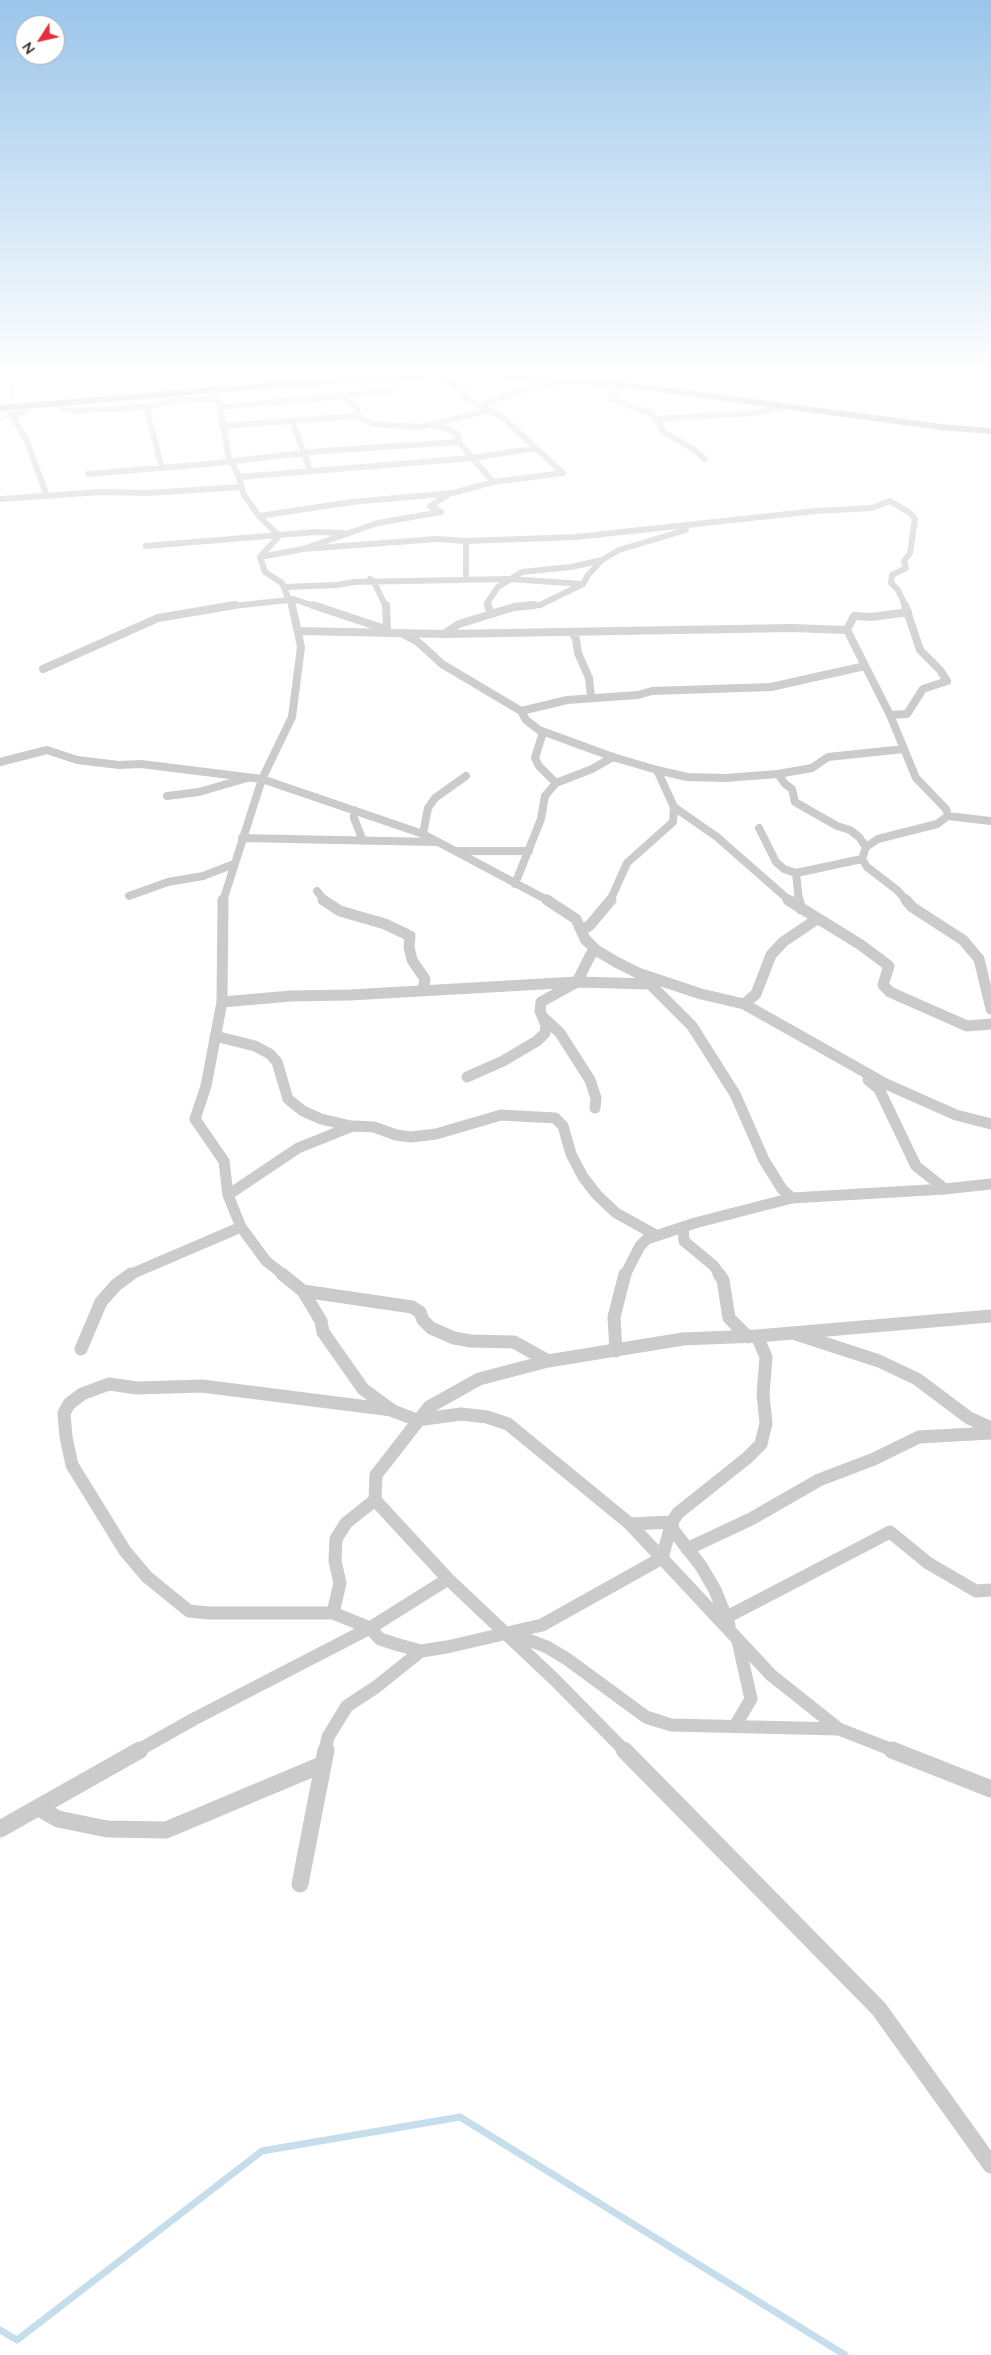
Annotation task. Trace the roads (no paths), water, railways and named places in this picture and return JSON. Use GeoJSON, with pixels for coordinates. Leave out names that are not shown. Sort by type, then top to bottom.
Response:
{"type":"FeatureCollection","features":[{"type":"Feature","properties":{"kind":"street"},"geometry":{"type":"LineString","coordinates":[[43,484],[47,496]]}},
{"type":"Feature","properties":{"kind":"street"},"geometry":{"type":"LineString","coordinates":[[241,484],[248,502],[279,536]]}},
{"type":"Feature","properties":{"kind":"street"},"geometry":{"type":"LineString","coordinates":[[303,549],[334,539],[344,533],[378,523],[440,512],[430,506],[438,499],[486,484]]}},
{"type":"Feature","properties":{"kind":"street"},"geometry":{"type":"LineString","coordinates":[[0,500],[102,492],[165,492],[242,487]]}},
{"type":"Feature","properties":{"kind":"street"},"geometry":{"type":"LineString","coordinates":[[259,516],[352,502],[453,493]]}},
{"type":"Feature","properties":{"kind":"street"},"geometry":{"type":"LineString","coordinates":[[260,557],[303,549],[437,539],[466,541],[562,538],[702,526],[778,515],[872,508],[890,500],[910,513],[915,519],[910,554],[904,561],[906,568],[892,575],[891,583],[898,590],[908,612],[920,650],[940,670],[947,681],[923,689],[907,714],[890,715]]}},
{"type":"Feature","properties":{"kind":"street"},"geometry":{"type":"LineString","coordinates":[[444,634],[459,624],[514,607],[540,605],[583,584],[588,575],[602,560],[619,550],[702,526]]}},
{"type":"Feature","properties":{"kind":"street"},"geometry":{"type":"LineString","coordinates":[[146,546],[316,532],[344,533]]}},
{"type":"Feature","properties":{"kind":"street"},"geometry":{"type":"LineString","coordinates":[[260,557],[279,536]]}},
{"type":"Feature","properties":{"kind":"street"},"geometry":{"type":"LineString","coordinates":[[466,541],[466,580]]}},
{"type":"Feature","properties":{"kind":"street"},"geometry":{"type":"LineString","coordinates":[[260,557],[265,572],[282,583],[284,587],[301,647],[292,717],[262,779],[223,901],[222,1002],[206,1086],[195,1119],[224,1161],[228,1195],[241,1227],[266,1261],[303,1291],[321,1321],[323,1332],[363,1389],[393,1411]]}},
{"type":"Feature","properties":{"kind":"street"},"geometry":{"type":"LineString","coordinates":[[491,614],[487,603],[490,596],[498,587],[522,572],[571,567],[602,560]]}},
{"type":"Feature","properties":{"kind":"street"},"geometry":{"type":"LineString","coordinates":[[363,575],[374,582],[386,603],[387,630]]}},
{"type":"Feature","properties":{"kind":"street"},"geometry":{"type":"LineString","coordinates":[[284,587],[374,582],[511,579],[583,584]]}},
{"type":"Feature","properties":{"kind":"street"},"geometry":{"type":"LineString","coordinates":[[43,669],[158,618],[288,598],[400,633],[418,642],[453,672],[521,711],[526,720],[543,732],[613,757],[657,770],[686,777],[725,778],[778,774],[812,768],[828,757],[904,749]]}},
{"type":"Feature","properties":{"kind":"street"},"geometry":{"type":"LineString","coordinates":[[846,630],[854,616],[908,612]]}},
{"type":"Feature","properties":{"kind":"street"},"geometry":{"type":"LineString","coordinates":[[298,631],[444,634],[792,628],[846,630]]}},
{"type":"Feature","properties":{"kind":"street"},"geometry":{"type":"LineString","coordinates":[[846,630],[890,715],[916,778],[946,808],[948,816]]}},
{"type":"Feature","properties":{"kind":"street"},"geometry":{"type":"LineString","coordinates":[[572,632],[588,678],[591,698]]}},
{"type":"Feature","properties":{"kind":"street"},"geometry":{"type":"LineString","coordinates":[[521,711],[567,700],[638,695],[652,691],[771,688],[866,666]]}},
{"type":"Feature","properties":{"kind":"street"},"geometry":{"type":"LineString","coordinates":[[543,732],[535,758],[539,766],[556,783]]}},
{"type":"Feature","properties":{"kind":"street"},"geometry":{"type":"LineString","coordinates":[[0,762],[47,750],[77,760],[120,765],[141,764],[262,779],[422,834],[570,912],[576,919],[585,939],[596,950],[638,973],[701,994],[744,1004],[850,1064],[932,1105],[956,1115],[991,1124]]}},
{"type":"Feature","properties":{"kind":"street"},"geometry":{"type":"LineString","coordinates":[[515,884],[541,819],[545,796],[556,783],[592,769],[613,757]]}},
{"type":"Feature","properties":{"kind":"street"},"geometry":{"type":"LineString","coordinates":[[657,770],[674,807],[717,837],[788,900],[860,945],[889,966],[883,984],[890,992],[967,1026],[991,1024]]}},
{"type":"Feature","properties":{"kind":"street"},"geometry":{"type":"LineString","coordinates":[[778,774],[784,784],[792,789],[794,802],[837,826],[850,830],[859,836],[866,847]]}},
{"type":"Feature","properties":{"kind":"street"},"geometry":{"type":"LineString","coordinates":[[422,834],[428,808],[466,776]]}},
{"type":"Feature","properties":{"kind":"street"},"geometry":{"type":"LineString","coordinates":[[167,796],[199,792],[248,778]]}},
{"type":"Feature","properties":{"kind":"street"},"geometry":{"type":"LineString","coordinates":[[582,930],[590,925],[612,899],[628,863],[672,822],[674,807]]}},
{"type":"Feature","properties":{"kind":"street"},"geometry":{"type":"LineString","coordinates":[[354,810],[354,818],[363,841]]}},
{"type":"Feature","properties":{"kind":"street"},"geometry":{"type":"LineString","coordinates":[[862,859],[866,847],[878,840],[937,824],[948,816],[991,821]]}},
{"type":"Feature","properties":{"kind":"street"},"geometry":{"type":"LineString","coordinates":[[758,828],[772,851],[776,862],[784,869],[796,873],[862,859]]}},
{"type":"Feature","properties":{"kind":"street"},"geometry":{"type":"LineString","coordinates":[[242,838],[437,842]]}},
{"type":"Feature","properties":{"kind":"street"},"geometry":{"type":"LineString","coordinates":[[455,851],[529,851]]}},
{"type":"Feature","properties":{"kind":"street"},"geometry":{"type":"LineString","coordinates":[[862,859],[867,867],[898,890],[912,907],[963,940],[979,959],[991,969]]}},
{"type":"Feature","properties":{"kind":"street"},"geometry":{"type":"LineString","coordinates":[[129,896],[168,882],[203,876],[234,864]]}},
{"type":"Feature","properties":{"kind":"street"},"geometry":{"type":"LineString","coordinates":[[796,873],[797,895],[801,909]]}},
{"type":"Feature","properties":{"kind":"street"},"geometry":{"type":"LineString","coordinates":[[317,891],[323,900],[340,911],[385,924],[410,936],[409,947],[412,960],[425,979],[423,990]]}},
{"type":"Feature","properties":{"kind":"street"},"geometry":{"type":"LineString","coordinates":[[744,1004],[756,994],[771,955],[783,942],[817,919]]}},
{"type":"Feature","properties":{"kind":"street"},"geometry":{"type":"LineString","coordinates":[[467,1077],[503,1061],[537,1041],[544,1033],[546,1025],[542,1016],[541,1002],[577,982],[591,954],[596,950]]}},
{"type":"Feature","properties":{"kind":"street"},"geometry":{"type":"LineString","coordinates":[[979,959],[991,1009]]}},
{"type":"Feature","properties":{"kind":"street"},"geometry":{"type":"LineString","coordinates":[[638,973],[692,1026],[735,1094],[764,1160],[782,1189],[792,1198]]}},
{"type":"Feature","properties":{"kind":"street"},"geometry":{"type":"LineString","coordinates":[[222,1002],[291,996],[577,982],[650,984]]}},
{"type":"Feature","properties":{"kind":"street"},"geometry":{"type":"LineString","coordinates":[[542,1016],[560,1034],[590,1080],[596,1098],[595,1108]]}},
{"type":"Feature","properties":{"kind":"street"},"geometry":{"type":"LineString","coordinates":[[215,1036],[255,1046],[270,1054],[277,1062],[288,1099],[303,1111],[322,1119],[353,1126],[374,1127],[396,1135],[411,1137],[436,1134],[501,1115],[555,1118],[563,1126],[570,1154],[583,1177],[597,1195],[616,1213],[656,1235]]}},
{"type":"Feature","properties":{"kind":"street"},"geometry":{"type":"LineString","coordinates":[[850,1064],[879,1089],[916,1166],[945,1189]]}},
{"type":"Feature","properties":{"kind":"street"},"geometry":{"type":"LineString","coordinates":[[228,1195],[298,1148],[353,1126]]}},
{"type":"Feature","properties":{"kind":"street"},"geometry":{"type":"LineString","coordinates":[[616,1351],[614,1316],[626,1272],[640,1246],[647,1239],[683,1227],[792,1198],[945,1189],[991,1184]]}},
{"type":"Feature","properties":{"kind":"street"},"geometry":{"type":"LineString","coordinates":[[81,1349],[101,1302],[116,1285],[131,1274],[241,1227]]}},
{"type":"Feature","properties":{"kind":"street"},"geometry":{"type":"LineString","coordinates":[[683,1227],[684,1241],[714,1266],[723,1280],[730,1318],[753,1337],[766,1357],[763,1395],[766,1423],[761,1444],[747,1458],[678,1513],[672,1522],[662,1558],[542,1625],[447,1647],[420,1651],[380,1638],[370,1628],[333,1613],[209,1613],[189,1611],[147,1577],[125,1551],[72,1465],[64,1414],[69,1404],[82,1394],[109,1384],[137,1388],[202,1386],[393,1411],[417,1420],[461,1414],[487,1417],[508,1424],[630,1524],[662,1558],[737,1640],[771,1674],[839,1729],[991,1789]]}},
{"type":"Feature","properties":{"kind":"street"},"geometry":{"type":"LineString","coordinates":[[303,1291],[412,1307],[420,1312],[422,1320],[431,1328],[454,1338],[471,1342],[496,1340],[514,1342],[548,1361]]}},
{"type":"Feature","properties":{"kind":"street"},"geometry":{"type":"LineString","coordinates":[[991,1316],[753,1337],[683,1339],[548,1361],[479,1379],[429,1407],[417,1420],[376,1475],[375,1500],[448,1579],[506,1632],[879,2009],[991,2165]]}},
{"type":"Feature","properties":{"kind":"street"},"geometry":{"type":"LineString","coordinates":[[794,1333],[879,1361],[917,1379],[969,1418],[991,1428]]}},
{"type":"Feature","properties":{"kind":"street"},"geometry":{"type":"LineString","coordinates":[[687,1549],[752,1519],[819,1480],[874,1459],[918,1437],[991,1433]]}},
{"type":"Feature","properties":{"kind":"street"},"geometry":{"type":"LineString","coordinates":[[333,1613],[340,1583],[336,1561],[336,1540],[346,1523],[375,1500]]}},
{"type":"Feature","properties":{"kind":"street"},"geometry":{"type":"LineString","coordinates":[[630,1524],[672,1522]]}},
{"type":"Feature","properties":{"kind":"street"},"geometry":{"type":"LineString","coordinates":[[672,1522],[673,1530],[701,1566],[737,1640],[751,1699],[735,1726]]}},
{"type":"Feature","properties":{"kind":"street"},"geometry":{"type":"LineString","coordinates":[[725,1618],[890,1532],[936,1568],[976,1591],[991,1590]]}},
{"type":"Feature","properties":{"kind":"street"},"geometry":{"type":"LineString","coordinates":[[0,1829],[194,1719],[370,1628],[448,1579]]}},
{"type":"Feature","properties":{"kind":"street"},"geometry":{"type":"LineString","coordinates":[[506,1632],[547,1647],[567,1659],[646,1717],[671,1725],[839,1729]]}},
{"type":"Feature","properties":{"kind":"street"},"geometry":{"type":"LineString","coordinates":[[300,1884],[321,1765],[328,1737],[347,1706],[376,1687],[420,1651]]}},
{"type":"Feature","properties":{"kind":"street"},"geometry":{"type":"LineString","coordinates":[[39,1808],[58,1819],[107,1829],[166,1830],[321,1765]]}},
{"type":"Feature","properties":{"kind":"waterway"},"geometry":{"type":"LineString","coordinates":[[0,2330],[17,2340],[262,2151],[460,2117],[845,2355]]}}]}
